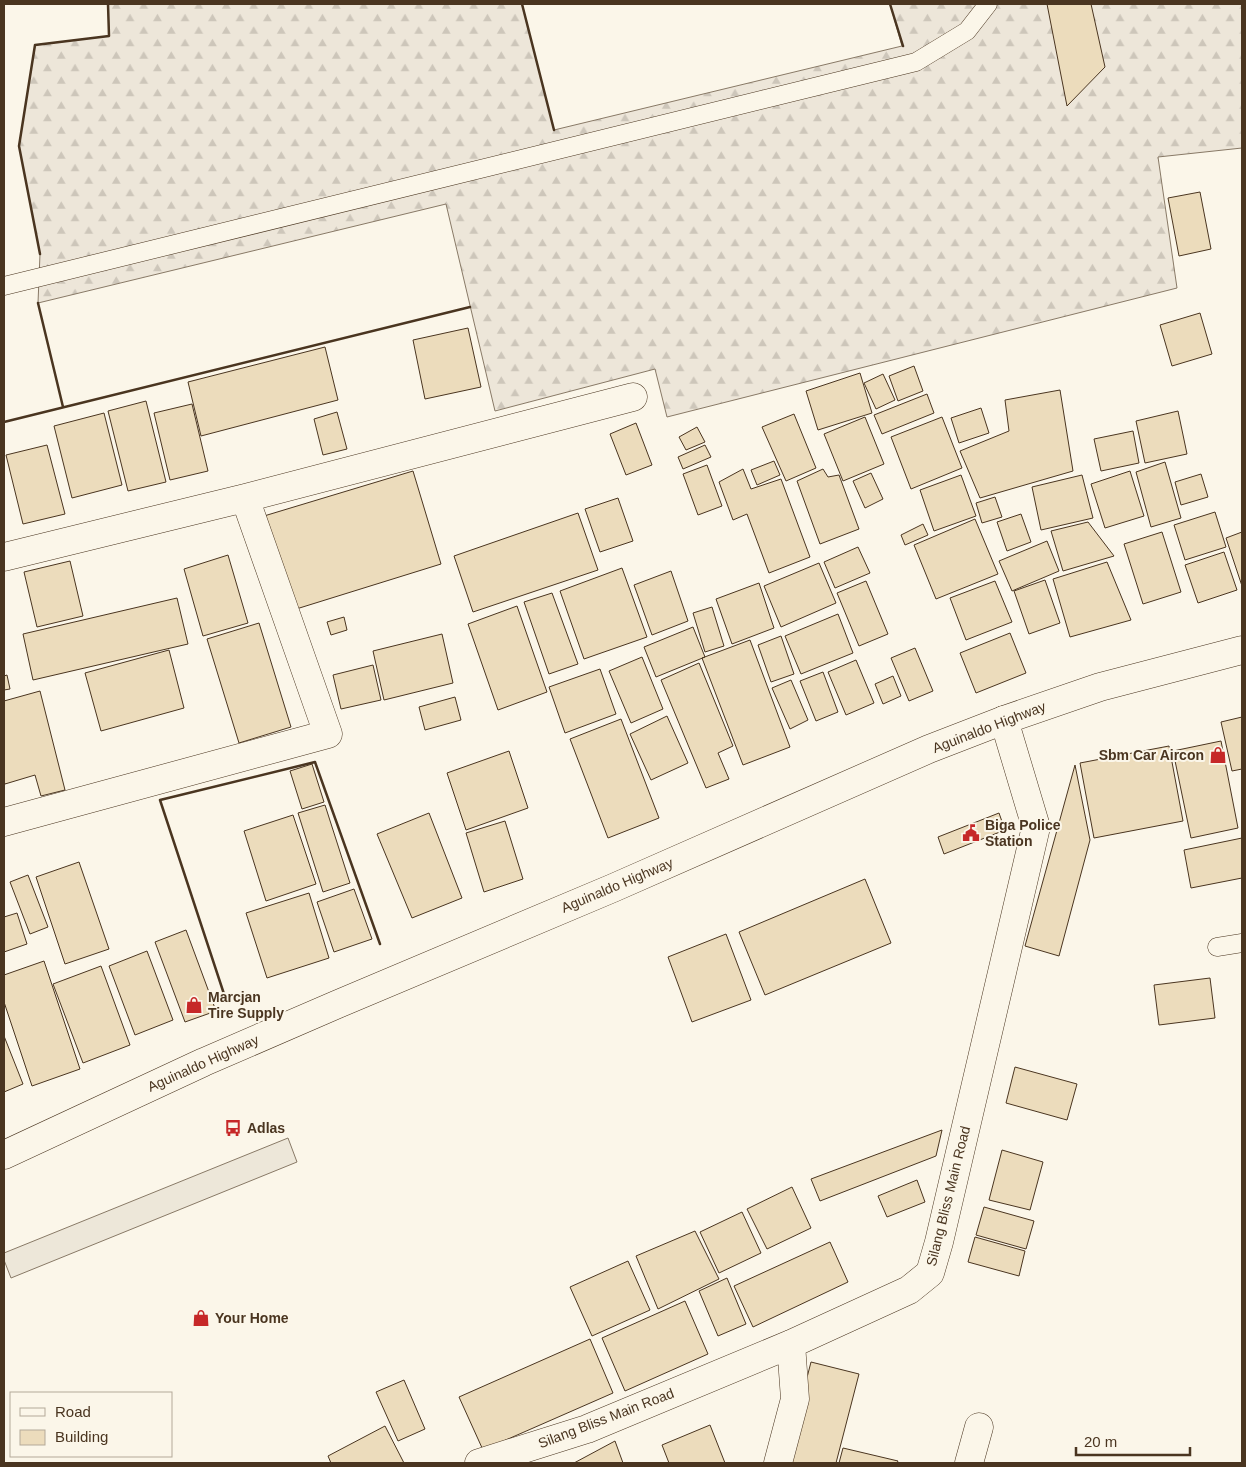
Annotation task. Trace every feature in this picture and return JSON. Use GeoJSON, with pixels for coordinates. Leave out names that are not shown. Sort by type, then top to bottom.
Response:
{"type":"FeatureCollection","features":[{"type":"Feature","properties":{"kind":"street"},"geometry":{"type":"LineString","coordinates":[[4,557],[245,498],[633,397]]}},
{"type":"Feature","properties":{"kind":"street"},"geometry":{"type":"LineString","coordinates":[[4,822],[328,734],[245,498]]}},
{"type":"Feature","properties":{"kind":"street","name":"Aguinaldo Highway"},"geometry":{"type":"LineString","coordinates":[[4,1155],[204,1062],[613,888],[929,749],[1004,720],[1100,687],[1242,650]]}},
{"type":"Feature","properties":{"kind":"street","name":"Silang Bliss Main Road"},"geometry":{"type":"LineString","coordinates":[[479,1463],[523,1456],[791,1344],[910,1290],[930,1273],[1036,827],[1004,720]]}},
{"type":"Feature","properties":{"kind":"street"},"geometry":{"type":"LineString","coordinates":[[778,1463],[795,1399],[791,1344]]}},
{"type":"Feature","properties":{"kind":"street"},"geometry":{"type":"LineString","coordinates":[[969,1463],[979,1427]]}},
{"type":"Feature","properties":{"kind":"lane"},"geometry":{"type":"LineString","coordinates":[[4,286],[916,62],[967,31],[988,4]]}},
{"type":"Feature","properties":{"kind":"lane"},"geometry":{"type":"LineString","coordinates":[[1217,947],[1242,943]]}},
{"type":"Feature","properties":{"kind":"green space"},"geometry":{"type":"Polygon","coordinates":[[[108,4],[522,4],[554,130],[902,46],[890,4],[1242,4],[1242,148],[1158,157],[1177,288],[667,417],[655,369],[495,411],[446,204],[38,303],[40,254],[19,146],[35,45],[109,36],[108,4]]]}},
{"type":"Feature","properties":{"kind":"shaded area"},"geometry":{"type":"Polygon","coordinates":[[[288,1138],[297,1162],[11,1278],[4,1260],[4,1253],[288,1138]]]}},
{"type":"Feature","properties":{"kind":"building"},"geometry":{"type":"Polygon","coordinates":[[[1047,4],[1091,4],[1105,67],[1067,106],[1047,4]]]}},
{"type":"Feature","properties":{"kind":"building"},"geometry":{"type":"Polygon","coordinates":[[[1200,192],[1211,249],[1179,256],[1168,198],[1200,192]]]}},
{"type":"Feature","properties":{"kind":"building"},"geometry":{"type":"Polygon","coordinates":[[[1200,313],[1212,354],[1172,366],[1160,325],[1200,313]]]}},
{"type":"Feature","properties":{"kind":"building"},"geometry":{"type":"Polygon","coordinates":[[[468,328],[481,387],[425,399],[413,340],[468,328]]]}},
{"type":"Feature","properties":{"kind":"building"},"geometry":{"type":"Polygon","coordinates":[[[325,347],[338,400],[201,436],[188,382],[325,347]]]}},
{"type":"Feature","properties":{"kind":"building"},"geometry":{"type":"Polygon","coordinates":[[[914,366],[923,391],[898,401],[889,376],[914,366]]]}},
{"type":"Feature","properties":{"kind":"building"},"geometry":{"type":"Polygon","coordinates":[[[860,373],[872,413],[818,430],[806,391],[860,373]]]}},
{"type":"Feature","properties":{"kind":"building"},"geometry":{"type":"Polygon","coordinates":[[[883,374],[895,400],[876,409],[864,383],[883,374]]]}},
{"type":"Feature","properties":{"kind":"building"},"geometry":{"type":"Polygon","coordinates":[[[1060,390],[1073,471],[980,498],[960,451],[1009,431],[1005,400],[1060,390]]]}},
{"type":"Feature","properties":{"kind":"building"},"geometry":{"type":"Polygon","coordinates":[[[927,394],[934,413],[882,434],[874,415],[927,394]]]}},
{"type":"Feature","properties":{"kind":"building"},"geometry":{"type":"Polygon","coordinates":[[[146,401],[166,482],[128,491],[108,411],[146,401]]]}},
{"type":"Feature","properties":{"kind":"building"},"geometry":{"type":"Polygon","coordinates":[[[192,404],[208,471],[170,480],[154,413],[192,404]]]}},
{"type":"Feature","properties":{"kind":"building"},"geometry":{"type":"Polygon","coordinates":[[[981,408],[989,433],[959,443],[951,418],[981,408]]]}},
{"type":"Feature","properties":{"kind":"building"},"geometry":{"type":"Polygon","coordinates":[[[1178,411],[1187,454],[1145,463],[1136,421],[1178,411]]]}},
{"type":"Feature","properties":{"kind":"building"},"geometry":{"type":"Polygon","coordinates":[[[337,412],[347,449],[323,455],[314,419],[337,412]]]}},
{"type":"Feature","properties":{"kind":"building"},"geometry":{"type":"Polygon","coordinates":[[[104,413],[122,485],[72,498],[54,426],[104,413]]]}},
{"type":"Feature","properties":{"kind":"building"},"geometry":{"type":"Polygon","coordinates":[[[794,414],[816,468],[786,481],[762,427],[794,414]]]}},
{"type":"Feature","properties":{"kind":"building"},"geometry":{"type":"Polygon","coordinates":[[[865,417],[884,464],[843,481],[824,434],[865,417]]]}},
{"type":"Feature","properties":{"kind":"building"},"geometry":{"type":"Polygon","coordinates":[[[942,417],[962,468],[911,489],[891,437],[942,417]]]}},
{"type":"Feature","properties":{"kind":"building"},"geometry":{"type":"Polygon","coordinates":[[[636,423],[652,465],[626,475],[610,434],[636,423]]]}},
{"type":"Feature","properties":{"kind":"building"},"geometry":{"type":"Polygon","coordinates":[[[697,427],[705,442],[686,450],[679,437],[697,427]]]}},
{"type":"Feature","properties":{"kind":"building"},"geometry":{"type":"Polygon","coordinates":[[[1133,431],[1139,463],[1101,471],[1094,439],[1133,431]]]}},
{"type":"Feature","properties":{"kind":"building"},"geometry":{"type":"Polygon","coordinates":[[[47,445],[65,514],[23,524],[6,455],[47,445]]]}},
{"type":"Feature","properties":{"kind":"building"},"geometry":{"type":"Polygon","coordinates":[[[705,445],[711,457],[683,469],[678,457],[705,445]]]}},
{"type":"Feature","properties":{"kind":"building"},"geometry":{"type":"Polygon","coordinates":[[[774,461],[780,475],[757,485],[751,470],[774,461]]]}},
{"type":"Feature","properties":{"kind":"building"},"geometry":{"type":"Polygon","coordinates":[[[1165,462],[1181,518],[1151,527],[1136,472],[1165,462]]]}},
{"type":"Feature","properties":{"kind":"building"},"geometry":{"type":"Polygon","coordinates":[[[707,465],[722,506],[698,515],[683,474],[707,465]]]}},
{"type":"Feature","properties":{"kind":"building"},"geometry":{"type":"Polygon","coordinates":[[[743,469],[751,489],[781,479],[810,557],[769,573],[747,514],[733,520],[719,482],[743,469]]]}},
{"type":"Feature","properties":{"kind":"building"},"geometry":{"type":"Polygon","coordinates":[[[823,469],[828,477],[839,475],[859,529],[820,544],[797,481],[823,469]]]}},
{"type":"Feature","properties":{"kind":"building"},"geometry":{"type":"Polygon","coordinates":[[[413,471],[441,564],[293,610],[264,516],[413,471]]]}},
{"type":"Feature","properties":{"kind":"building"},"geometry":{"type":"Polygon","coordinates":[[[1130,471],[1144,516],[1105,528],[1091,484],[1130,471]]]}},
{"type":"Feature","properties":{"kind":"building"},"geometry":{"type":"Polygon","coordinates":[[[871,473],[883,499],[865,508],[853,481],[871,473]]]}},
{"type":"Feature","properties":{"kind":"building"},"geometry":{"type":"Polygon","coordinates":[[[1201,474],[1208,497],[1181,505],[1175,482],[1201,474]]]}},
{"type":"Feature","properties":{"kind":"building"},"geometry":{"type":"Polygon","coordinates":[[[961,475],[976,516],[934,531],[920,490],[961,475]]]}},
{"type":"Feature","properties":{"kind":"building"},"geometry":{"type":"Polygon","coordinates":[[[1082,475],[1093,518],[1041,530],[1032,487],[1082,475]]]}},
{"type":"Feature","properties":{"kind":"building"},"geometry":{"type":"Polygon","coordinates":[[[995,497],[1002,517],[982,523],[976,503],[995,497]]]}},
{"type":"Feature","properties":{"kind":"building"},"geometry":{"type":"Polygon","coordinates":[[[618,498],[633,541],[600,552],[585,509],[618,498]]]}},
{"type":"Feature","properties":{"kind":"building"},"geometry":{"type":"Polygon","coordinates":[[[1215,512],[1226,547],[1185,560],[1174,525],[1215,512]]]}},
{"type":"Feature","properties":{"kind":"building"},"geometry":{"type":"Polygon","coordinates":[[[578,513],[598,570],[473,612],[454,556],[578,513]]]}},
{"type":"Feature","properties":{"kind":"building"},"geometry":{"type":"Polygon","coordinates":[[[1021,514],[1031,542],[1007,551],[997,522],[1021,514]]]}},
{"type":"Feature","properties":{"kind":"building"},"geometry":{"type":"Polygon","coordinates":[[[975,519],[998,574],[936,599],[914,545],[975,519]]]}},
{"type":"Feature","properties":{"kind":"building"},"geometry":{"type":"Polygon","coordinates":[[[1088,522],[1114,556],[1063,571],[1051,531],[1088,522]]]}},
{"type":"Feature","properties":{"kind":"building"},"geometry":{"type":"Polygon","coordinates":[[[923,524],[928,535],[905,545],[901,535],[923,524]]]}},
{"type":"Feature","properties":{"kind":"building"},"geometry":{"type":"Polygon","coordinates":[[[1162,532],[1181,592],[1143,604],[1124,544],[1162,532]]]}},
{"type":"Feature","properties":{"kind":"building"},"geometry":{"type":"Polygon","coordinates":[[[1242,532],[1242,586],[1226,538],[1242,532]]]}},
{"type":"Feature","properties":{"kind":"building"},"geometry":{"type":"Polygon","coordinates":[[[1047,541],[1059,571],[1012,591],[999,561],[1047,541]]]}},
{"type":"Feature","properties":{"kind":"building"},"geometry":{"type":"Polygon","coordinates":[[[858,547],[870,573],[835,588],[824,562],[858,547]]]}},
{"type":"Feature","properties":{"kind":"building"},"geometry":{"type":"Polygon","coordinates":[[[1224,552],[1237,590],[1198,603],[1185,565],[1224,552]]]}},
{"type":"Feature","properties":{"kind":"building"},"geometry":{"type":"Polygon","coordinates":[[[228,555],[248,623],[203,636],[184,569],[228,555]]]}},
{"type":"Feature","properties":{"kind":"building"},"geometry":{"type":"Polygon","coordinates":[[[70,561],[83,616],[37,627],[24,572],[70,561]]]}},
{"type":"Feature","properties":{"kind":"building"},"geometry":{"type":"Polygon","coordinates":[[[1107,562],[1131,620],[1070,637],[1053,579],[1107,562]]]}},
{"type":"Feature","properties":{"kind":"building"},"geometry":{"type":"Polygon","coordinates":[[[819,563],[836,603],[781,627],[764,586],[819,563]]]}},
{"type":"Feature","properties":{"kind":"building"},"geometry":{"type":"Polygon","coordinates":[[[622,568],[647,637],[584,659],[560,591],[622,568]]]}},
{"type":"Feature","properties":{"kind":"building"},"geometry":{"type":"Polygon","coordinates":[[[671,571],[688,621],[652,635],[634,585],[671,571]]]}},
{"type":"Feature","properties":{"kind":"building"},"geometry":{"type":"Polygon","coordinates":[[[1045,580],[1060,623],[1029,634],[1014,591],[1045,580]]]}},
{"type":"Feature","properties":{"kind":"building"},"geometry":{"type":"Polygon","coordinates":[[[866,581],[888,634],[859,646],[837,593],[866,581]]]}},
{"type":"Feature","properties":{"kind":"building"},"geometry":{"type":"Polygon","coordinates":[[[995,581],[1012,622],[966,640],[950,598],[995,581]]]}},
{"type":"Feature","properties":{"kind":"building"},"geometry":{"type":"Polygon","coordinates":[[[759,583],[774,628],[732,644],[716,599],[759,583]]]}},
{"type":"Feature","properties":{"kind":"building"},"geometry":{"type":"Polygon","coordinates":[[[552,593],[578,664],[549,674],[524,602],[552,593]]]}},
{"type":"Feature","properties":{"kind":"building"},"geometry":{"type":"Polygon","coordinates":[[[177,598],[188,644],[33,680],[23,634],[177,598]]]}},
{"type":"Feature","properties":{"kind":"building"},"geometry":{"type":"Polygon","coordinates":[[[517,606],[547,692],[498,710],[468,624],[517,606]]]}},
{"type":"Feature","properties":{"kind":"building"},"geometry":{"type":"Polygon","coordinates":[[[712,607],[724,646],[705,652],[693,613],[712,607]]]}},
{"type":"Feature","properties":{"kind":"building"},"geometry":{"type":"Polygon","coordinates":[[[838,614],[853,653],[801,674],[785,636],[838,614]]]}},
{"type":"Feature","properties":{"kind":"building"},"geometry":{"type":"Polygon","coordinates":[[[344,617],[347,630],[331,635],[327,622],[344,617]]]}},
{"type":"Feature","properties":{"kind":"building"},"geometry":{"type":"Polygon","coordinates":[[[259,623],[291,727],[239,743],[207,639],[259,623]]]}},
{"type":"Feature","properties":{"kind":"building"},"geometry":{"type":"Polygon","coordinates":[[[693,627],[705,657],[656,677],[644,647],[693,627]]]}},
{"type":"Feature","properties":{"kind":"building"},"geometry":{"type":"Polygon","coordinates":[[[1010,633],[1026,673],[976,693],[960,653],[1010,633]]]}},
{"type":"Feature","properties":{"kind":"building"},"geometry":{"type":"Polygon","coordinates":[[[442,634],[453,683],[384,700],[373,651],[442,634]]]}},
{"type":"Feature","properties":{"kind":"building"},"geometry":{"type":"Polygon","coordinates":[[[781,636],[794,674],[771,682],[758,645],[781,636]]]}},
{"type":"Feature","properties":{"kind":"building"},"geometry":{"type":"Polygon","coordinates":[[[750,640],[790,747],[743,765],[702,658],[750,640]]]}},
{"type":"Feature","properties":{"kind":"building"},"geometry":{"type":"Polygon","coordinates":[[[915,648],[933,691],[909,701],[891,658],[915,648]]]}},
{"type":"Feature","properties":{"kind":"building"},"geometry":{"type":"Polygon","coordinates":[[[169,650],[184,708],[101,731],[85,673],[169,650]]]}},
{"type":"Feature","properties":{"kind":"building"},"geometry":{"type":"Polygon","coordinates":[[[642,657],[663,709],[631,723],[609,671],[642,657]]]}},
{"type":"Feature","properties":{"kind":"building"},"geometry":{"type":"Polygon","coordinates":[[[856,660],[874,703],[846,715],[828,672],[856,660]]]}},
{"type":"Feature","properties":{"kind":"building"},"geometry":{"type":"Polygon","coordinates":[[[699,663],[733,746],[718,753],[729,779],[706,788],[661,680],[699,663]]]}},
{"type":"Feature","properties":{"kind":"building"},"geometry":{"type":"Polygon","coordinates":[[[373,665],[381,700],[341,709],[333,675],[373,665]]]}},
{"type":"Feature","properties":{"kind":"building"},"geometry":{"type":"Polygon","coordinates":[[[600,669],[616,714],[565,733],[549,687],[600,669]]]}},
{"type":"Feature","properties":{"kind":"building"},"geometry":{"type":"Polygon","coordinates":[[[823,672],[838,712],[816,721],[800,681],[823,672]]]}},
{"type":"Feature","properties":{"kind":"building"},"geometry":{"type":"Polygon","coordinates":[[[7,675],[10,689],[4,690],[4,676],[7,675]]]}},
{"type":"Feature","properties":{"kind":"building"},"geometry":{"type":"Polygon","coordinates":[[[893,676],[901,696],[883,704],[875,684],[893,676]]]}},
{"type":"Feature","properties":{"kind":"building"},"geometry":{"type":"Polygon","coordinates":[[[791,680],[808,720],[790,729],[772,688],[791,680]]]}},
{"type":"Feature","properties":{"kind":"building"},"geometry":{"type":"Polygon","coordinates":[[[40,691],[65,790],[41,796],[35,775],[5,784],[4,781],[4,701],[40,691]]]}},
{"type":"Feature","properties":{"kind":"building"},"geometry":{"type":"Polygon","coordinates":[[[455,697],[461,720],[425,730],[419,707],[455,697]]]}},
{"type":"Feature","properties":{"kind":"building"},"geometry":{"type":"Polygon","coordinates":[[[667,716],[688,763],[651,780],[630,734],[667,716]]]}},
{"type":"Feature","properties":{"kind":"building"},"geometry":{"type":"Polygon","coordinates":[[[1242,717],[1242,769],[1232,771],[1221,722],[1242,717]]]}},
{"type":"Feature","properties":{"kind":"building"},"geometry":{"type":"Polygon","coordinates":[[[621,719],[659,818],[608,838],[570,739],[621,719]]]}},
{"type":"Feature","properties":{"kind":"building"},"geometry":{"type":"Polygon","coordinates":[[[1221,741],[1238,828],[1191,838],[1173,751],[1221,741]]]}},
{"type":"Feature","properties":{"kind":"building"},"geometry":{"type":"Polygon","coordinates":[[[1169,746],[1183,821],[1094,838],[1080,763],[1169,746]]]}},
{"type":"Feature","properties":{"kind":"building"},"geometry":{"type":"Polygon","coordinates":[[[509,751],[528,808],[466,830],[447,773],[509,751]]]}},
{"type":"Feature","properties":{"kind":"building"},"geometry":{"type":"Polygon","coordinates":[[[312,764],[324,802],[302,809],[290,771],[312,764]]]}},
{"type":"Feature","properties":{"kind":"building"},"geometry":{"type":"Polygon","coordinates":[[[1075,765],[1090,840],[1059,956],[1025,946],[1075,765]]]}},
{"type":"Feature","properties":{"kind":"building"},"geometry":{"type":"Polygon","coordinates":[[[325,805],[350,883],[323,892],[298,813],[325,805]]]}},
{"type":"Feature","properties":{"kind":"building"},"geometry":{"type":"Polygon","coordinates":[[[429,813],[462,898],[412,918],[377,834],[429,813]]]}},
{"type":"Feature","properties":{"kind":"building","name":"Biga Police Station"},"geometry":{"type":"Polygon","coordinates":[[[999,813],[1005,830],[944,854],[938,837],[999,813]]]}},
{"type":"Feature","properties":{"kind":"building"},"geometry":{"type":"Polygon","coordinates":[[[293,815],[316,884],[266,901],[244,831],[293,815]]]}},
{"type":"Feature","properties":{"kind":"building"},"geometry":{"type":"Polygon","coordinates":[[[505,821],[523,879],[484,892],[466,833],[505,821]]]}},
{"type":"Feature","properties":{"kind":"building"},"geometry":{"type":"Polygon","coordinates":[[[1242,838],[1242,878],[1191,888],[1184,850],[1242,838]]]}},
{"type":"Feature","properties":{"kind":"building"},"geometry":{"type":"Polygon","coordinates":[[[79,862],[109,949],[65,964],[36,877],[79,862]]]}},
{"type":"Feature","properties":{"kind":"building"},"geometry":{"type":"Polygon","coordinates":[[[28,875],[48,927],[30,934],[10,882],[28,875]]]}},
{"type":"Feature","properties":{"kind":"building"},"geometry":{"type":"Polygon","coordinates":[[[865,879],[891,943],[765,995],[739,932],[865,879]]]}},
{"type":"Feature","properties":{"kind":"building"},"geometry":{"type":"Polygon","coordinates":[[[354,889],[372,939],[334,952],[317,902],[354,889]]]}},
{"type":"Feature","properties":{"kind":"building"},"geometry":{"type":"Polygon","coordinates":[[[309,893],[329,958],[267,978],[246,913],[309,893]]]}},
{"type":"Feature","properties":{"kind":"building"},"geometry":{"type":"Polygon","coordinates":[[[17,913],[27,944],[4,952],[4,917],[17,913]]]}},
{"type":"Feature","properties":{"kind":"building"},"geometry":{"type":"Polygon","coordinates":[[[186,930],[216,1011],[185,1022],[155,942],[186,930]]]}},
{"type":"Feature","properties":{"kind":"building"},"geometry":{"type":"Polygon","coordinates":[[[726,934],[751,1000],[692,1022],[668,957],[726,934]]]}},
{"type":"Feature","properties":{"kind":"building"},"geometry":{"type":"Polygon","coordinates":[[[147,951],[173,1020],[135,1035],[109,966],[147,951]]]}},
{"type":"Feature","properties":{"kind":"building"},"geometry":{"type":"Polygon","coordinates":[[[44,961],[80,1069],[32,1086],[4,1002],[4,975],[44,961]]]}},
{"type":"Feature","properties":{"kind":"building"},"geometry":{"type":"Polygon","coordinates":[[[101,966],[130,1045],[83,1063],[53,984],[101,966]]]}},
{"type":"Feature","properties":{"kind":"building"},"geometry":{"type":"Polygon","coordinates":[[[1210,978],[1215,1018],[1159,1025],[1154,985],[1210,978]]]}},
{"type":"Feature","properties":{"kind":"building"},"geometry":{"type":"Polygon","coordinates":[[[4,1036],[23,1084],[4,1092],[4,1036]]]}},
{"type":"Feature","properties":{"kind":"building"},"geometry":{"type":"Polygon","coordinates":[[[1015,1067],[1077,1084],[1067,1120],[1006,1103],[1015,1067]]]}},
{"type":"Feature","properties":{"kind":"building"},"geometry":{"type":"Polygon","coordinates":[[[942,1130],[936,1156],[820,1201],[811,1179],[942,1130]]]}},
{"type":"Feature","properties":{"kind":"building"},"geometry":{"type":"Polygon","coordinates":[[[1002,1150],[1043,1162],[1030,1210],[989,1200],[1002,1150]]]}},
{"type":"Feature","properties":{"kind":"building"},"geometry":{"type":"Polygon","coordinates":[[[917,1180],[925,1202],[887,1217],[878,1196],[917,1180]]]}},
{"type":"Feature","properties":{"kind":"building"},"geometry":{"type":"Polygon","coordinates":[[[792,1187],[811,1228],[767,1249],[747,1209],[792,1187]]]}},
{"type":"Feature","properties":{"kind":"building"},"geometry":{"type":"Polygon","coordinates":[[[984,1207],[1034,1221],[1026,1249],[976,1235],[984,1207]]]}},
{"type":"Feature","properties":{"kind":"building"},"geometry":{"type":"Polygon","coordinates":[[[742,1212],[761,1253],[719,1273],[700,1232],[742,1212]]]}},
{"type":"Feature","properties":{"kind":"building"},"geometry":{"type":"Polygon","coordinates":[[[695,1231],[719,1279],[658,1309],[636,1256],[695,1231]]]}},
{"type":"Feature","properties":{"kind":"building"},"geometry":{"type":"Polygon","coordinates":[[[975,1237],[1025,1251],[1019,1276],[968,1262],[975,1237]]]}},
{"type":"Feature","properties":{"kind":"building"},"geometry":{"type":"Polygon","coordinates":[[[830,1242],[848,1282],[753,1327],[734,1286],[830,1242]]]}},
{"type":"Feature","properties":{"kind":"building"},"geometry":{"type":"Polygon","coordinates":[[[628,1261],[650,1310],[592,1336],[570,1287],[628,1261]]]}},
{"type":"Feature","properties":{"kind":"building"},"geometry":{"type":"Polygon","coordinates":[[[727,1278],[746,1324],[718,1336],[699,1291],[727,1278]]]}},
{"type":"Feature","properties":{"kind":"building"},"geometry":{"type":"Polygon","coordinates":[[[685,1301],[708,1354],[625,1391],[602,1338],[685,1301]]]}},
{"type":"Feature","properties":{"kind":"building"},"geometry":{"type":"Polygon","coordinates":[[[590,1339],[613,1393],[483,1450],[459,1397],[590,1339]]]}},
{"type":"Feature","properties":{"kind":"building"},"geometry":{"type":"Polygon","coordinates":[[[811,1362],[859,1374],[836,1463],[785,1463],[811,1362]]]}},
{"type":"Feature","properties":{"kind":"building"},"geometry":{"type":"Polygon","coordinates":[[[404,1380],[425,1429],[398,1441],[376,1392],[404,1380]]]}},
{"type":"Feature","properties":{"kind":"building"},"geometry":{"type":"Polygon","coordinates":[[[710,1425],[725,1463],[669,1463],[662,1445],[710,1425]]]}},
{"type":"Feature","properties":{"kind":"building"},"geometry":{"type":"Polygon","coordinates":[[[385,1426],[404,1463],[331,1463],[328,1456],[385,1426]]]}},
{"type":"Feature","properties":{"kind":"building"},"geometry":{"type":"Polygon","coordinates":[[[615,1441],[623,1463],[574,1463],[615,1441]]]}},
{"type":"Feature","properties":{"kind":"building"},"geometry":{"type":"Polygon","coordinates":[[[843,1448],[898,1461],[897,1463],[839,1463],[843,1448]]]}},
{"type":"Feature","properties":{"kind":"wall"},"geometry":{"type":"LineString","coordinates":[[40,254],[19,146],[35,45],[109,36],[108,4]]}},
{"type":"Feature","properties":{"kind":"wall"},"geometry":{"type":"LineString","coordinates":[[522,4],[554,130]]}},
{"type":"Feature","properties":{"kind":"wall"},"geometry":{"type":"LineString","coordinates":[[890,4],[903,46]]}},
{"type":"Feature","properties":{"kind":"wall"},"geometry":{"type":"LineString","coordinates":[[38,303],[63,407]]}},
{"type":"Feature","properties":{"kind":"wall"},"geometry":{"type":"LineString","coordinates":[[4,422],[470,307]]}},
{"type":"Feature","properties":{"kind":"wall"},"geometry":{"type":"LineString","coordinates":[[224,994],[160,800],[315,762],[380,944]]}},
{"type":"Feature","properties":{"kind":"place","name":"Sbm Car Aircon"},"geometry":{"type":"Point","coordinates":[1218,755]}},
{"type":"Feature","properties":{"kind":"place","name":"Biga Police Station"},"geometry":{"type":"Point","coordinates":[971,833]}},
{"type":"Feature","properties":{"kind":"place","name":"Marcjan Tire Supply"},"geometry":{"type":"Point","coordinates":[194,1005]}},
{"type":"Feature","properties":{"kind":"place","name":"Adlas"},"geometry":{"type":"Point","coordinates":[233,1128]}},
{"type":"Feature","properties":{"kind":"place","name":"Your Home"},"geometry":{"type":"Point","coordinates":[201,1318]}}]}
